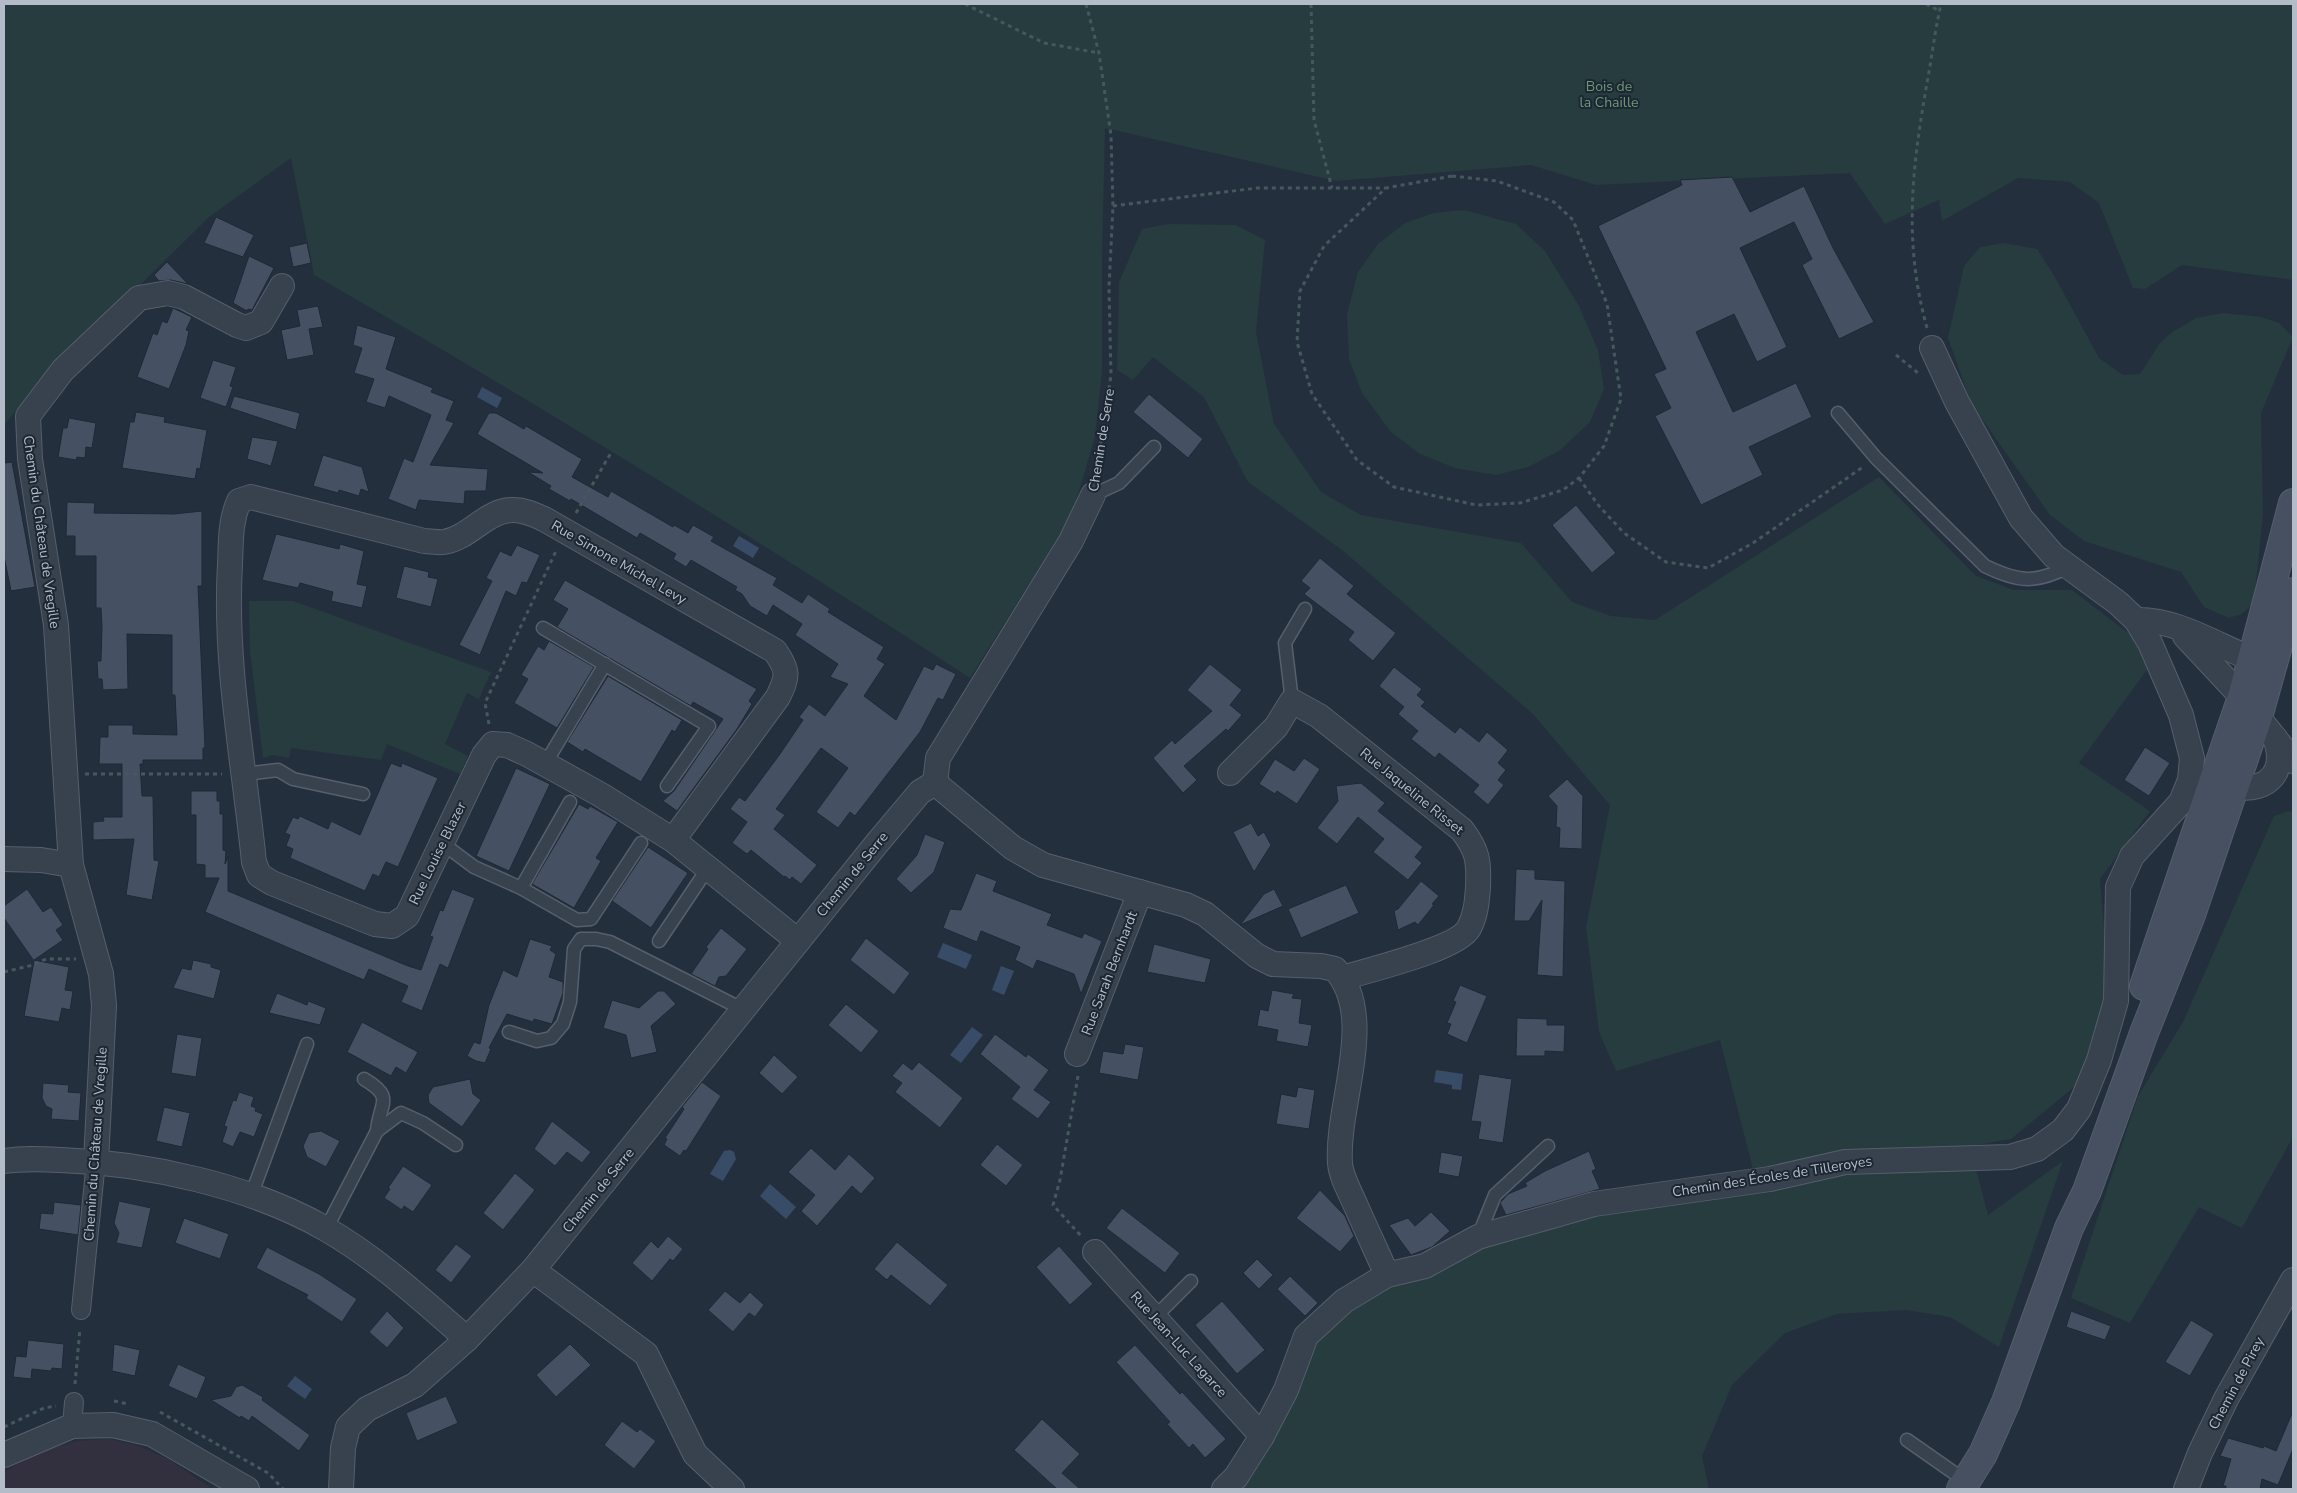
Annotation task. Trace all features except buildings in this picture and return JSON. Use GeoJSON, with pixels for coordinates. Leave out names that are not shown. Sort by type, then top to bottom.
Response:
{"type":"FeatureCollection","features":[{"type":"Feature","properties":{"kind":"main road"},"geometry":{"type":"LineString","coordinates":[[2069,1228],[2075,1190],[2257,714],[2252,660],[2293,503]]}},
{"type":"Feature","properties":{"kind":"main road"},"geometry":{"type":"LineString","coordinates":[[1964,1486],[2006,1402],[2069,1228],[2086,1191],[2134,1059],[2191,915],[2235,787],[2293,592]]}},
{"type":"Feature","properties":{"kind":"street","name":"Chemin du Château de Vregille"},"geometry":{"type":"LineString","coordinates":[[82,1310],[96,1161],[104,1005],[102,974],[72,865],[56,624],[30,459],[28,416],[62,370],[139,298],[168,293],[184,297],[236,326],[246,328],[262,322],[282,286]]}},
{"type":"Feature","properties":{"kind":"street","name":"Chemin des Écoles de Tilleroyes"},"geometry":{"type":"LineString","coordinates":[[1224,1489],[1236,1477],[1262,1436],[1286,1390],[1306,1336],[1344,1301],[1387,1275],[1425,1266],[1478,1237],[1594,1204],[1770,1179],[1845,1162],[2010,1157],[2037,1149],[2063,1130],[2079,1108],[2098,1060],[2116,1001],[2118,887],[2132,856],[2181,802],[2190,780],[2192,758],[2181,715],[2150,643],[2136,620],[2118,603],[2054,556],[2021,518],[1957,402],[1932,348]]}},
{"type":"Feature","properties":{"kind":"street","name":"Chemin de Serre"},"geometry":{"type":"LineString","coordinates":[[341,1489],[342,1448],[348,1427],[367,1409],[415,1385],[467,1339],[533,1270],[920,792],[934,783],[938,758],[1071,541],[1093,495]]}},
{"type":"Feature","properties":{"kind":"street","name":"Rue Simone Michel Levy"},"geometry":{"type":"LineString","coordinates":[[239,501],[251,497],[424,541],[443,542],[458,537],[498,513],[514,510],[544,519],[775,651],[784,664],[787,678],[778,697],[673,840]]}},
{"type":"Feature","properties":{"kind":"street","name":"Rue Louise Blazer"},"geometry":{"type":"LineString","coordinates":[[239,501],[232,515],[228,594],[230,656],[254,862],[260,875],[272,883],[375,924],[392,926],[407,916],[484,755],[493,744]]}},
{"type":"Feature","properties":{"kind":"street"},"geometry":{"type":"LineString","coordinates":[[2136,620],[2154,620],[2177,627],[2252,660]]}},
{"type":"Feature","properties":{"kind":"street"},"geometry":{"type":"LineString","coordinates":[[2177,627],[2257,714],[2293,761]]}},
{"type":"Feature","properties":{"kind":"street"},"geometry":{"type":"LineString","coordinates":[[1230,773],[1276,727],[1292,701]]}},
{"type":"Feature","properties":{"kind":"street","name":"Rue Jaqueline Risset"},"geometry":{"type":"LineString","coordinates":[[1292,701],[1319,716],[1462,830],[1474,845],[1479,863],[1477,906],[1469,929],[1456,941],[1343,978]]}},
{"type":"Feature","properties":{"kind":"street"},"geometry":{"type":"LineString","coordinates":[[2191,915],[2194,882],[2257,714]]}},
{"type":"Feature","properties":{"kind":"street"},"geometry":{"type":"LineString","coordinates":[[493,744],[508,745],[545,764],[673,840],[798,941]]}},
{"type":"Feature","properties":{"kind":"street"},"geometry":{"type":"LineString","coordinates":[[934,783],[1013,848],[1043,864],[1186,905],[1205,914],[1257,956],[1273,964],[1321,966],[1335,970],[1343,978],[1349,990],[1355,1026],[1340,1144],[1340,1164],[1346,1183],[1387,1275]]}},
{"type":"Feature","properties":{"kind":"street"},"geometry":{"type":"LineString","coordinates":[[4,859],[41,860],[72,865]]}},
{"type":"Feature","properties":{"kind":"street","name":"Rue Sarah Bernhardt"},"geometry":{"type":"LineString","coordinates":[[1077,1054],[1140,892]]}},
{"type":"Feature","properties":{"kind":"street"},"geometry":{"type":"LineString","coordinates":[[4,1161],[19,1158],[96,1161],[170,1172],[251,1196],[326,1229],[382,1266],[467,1339]]}},
{"type":"Feature","properties":{"kind":"street","name":"Rue Jean-Luc Lagarce"},"geometry":{"type":"LineString","coordinates":[[1095,1252],[1262,1436]]}},
{"type":"Feature","properties":{"kind":"street"},"geometry":{"type":"LineString","coordinates":[[533,1270],[646,1354],[695,1454],[732,1489]]}},
{"type":"Feature","properties":{"kind":"street","name":"Chemin de Pirey"},"geometry":{"type":"LineString","coordinates":[[2186,1489],[2200,1453],[2226,1399],[2291,1288]]}},
{"type":"Feature","properties":{"kind":"street"},"geometry":{"type":"LineString","coordinates":[[72,1426],[74,1402]]}},
{"type":"Feature","properties":{"kind":"street"},"geometry":{"type":"LineString","coordinates":[[4,1455],[72,1426],[113,1425],[152,1434],[247,1489]]}},
{"type":"Feature","properties":{"kind":"lane"},"geometry":{"type":"LineString","coordinates":[[1838,413],[1876,458],[1985,566],[2007,576],[2032,580],[2051,576],[2068,567]]}},
{"type":"Feature","properties":{"kind":"lane"},"geometry":{"type":"LineString","coordinates":[[1093,495],[1119,483],[1154,447]]}},
{"type":"Feature","properties":{"kind":"lane"},"geometry":{"type":"LineString","coordinates":[[1292,701],[1285,643],[1304,609]]}},
{"type":"Feature","properties":{"kind":"lane"},"geometry":{"type":"LineString","coordinates":[[543,628],[709,726],[667,786]]}},
{"type":"Feature","properties":{"kind":"lane"},"geometry":{"type":"LineString","coordinates":[[545,764],[605,664]]}},
{"type":"Feature","properties":{"kind":"lane"},"geometry":{"type":"LineString","coordinates":[[245,774],[278,770],[293,779],[364,794]]}},
{"type":"Feature","properties":{"kind":"lane"},"geometry":{"type":"LineString","coordinates":[[521,888],[570,802]]}},
{"type":"Feature","properties":{"kind":"lane"},"geometry":{"type":"LineString","coordinates":[[442,843],[474,867],[521,888],[577,920],[591,919],[641,843]]}},
{"type":"Feature","properties":{"kind":"lane"},"geometry":{"type":"LineString","coordinates":[[659,941],[708,868]]}},
{"type":"Feature","properties":{"kind":"lane"},"geometry":{"type":"LineString","coordinates":[[509,1032],[537,1041],[551,1038],[563,1024],[570,1002],[574,949],[580,940],[596,939],[610,942],[744,1010]]}},
{"type":"Feature","properties":{"kind":"lane"},"geometry":{"type":"LineString","coordinates":[[251,1196],[308,1044]]}},
{"type":"Feature","properties":{"kind":"lane"},"geometry":{"type":"LineString","coordinates":[[326,1229],[377,1132],[385,1100],[383,1093],[364,1079]]}},
{"type":"Feature","properties":{"kind":"lane"},"geometry":{"type":"LineString","coordinates":[[377,1132],[401,1113],[423,1123],[456,1145]]}},
{"type":"Feature","properties":{"kind":"lane"},"geometry":{"type":"LineString","coordinates":[[1478,1237],[1495,1195],[1548,1146]]}},
{"type":"Feature","properties":{"kind":"lane"},"geometry":{"type":"LineString","coordinates":[[1155,1317],[1191,1281]]}},
{"type":"Feature","properties":{"kind":"lane"},"geometry":{"type":"LineString","coordinates":[[1907,1440],[1964,1486]]}},
{"type":"Feature","properties":{"kind":"path"},"geometry":{"type":"LineString","coordinates":[[965,4],[1044,43],[1098,53]]}},
{"type":"Feature","properties":{"kind":"path","name":"Chemin de Serre"},"geometry":{"type":"LineString","coordinates":[[1086,4],[1098,53],[1111,135],[1112,206],[1109,287],[1111,376],[1093,495]]}},
{"type":"Feature","properties":{"kind":"path"},"geometry":{"type":"LineString","coordinates":[[1310,4],[1314,120],[1332,188]]}},
{"type":"Feature","properties":{"kind":"path"},"geometry":{"type":"LineString","coordinates":[[1926,4],[1940,11]]}},
{"type":"Feature","properties":{"kind":"path"},"geometry":{"type":"LineString","coordinates":[[1932,348],[1922,310],[1911,232],[1914,157],[1941,4]]}},
{"type":"Feature","properties":{"kind":"path"},"geometry":{"type":"LineString","coordinates":[[1112,206],[1257,188],[1386,188],[1452,176],[1497,181],[1554,202],[1573,220],[1607,304],[1621,399],[1604,446],[1579,478],[1563,490],[1520,503],[1476,505],[1394,487],[1357,460],[1312,394],[1297,342],[1300,291],[1324,246],[1386,188]]}},
{"type":"Feature","properties":{"kind":"path"},"geometry":{"type":"LineString","coordinates":[[493,744],[485,703],[565,531],[612,451]]}},
{"type":"Feature","properties":{"kind":"path"},"geometry":{"type":"LineString","coordinates":[[1579,478],[1599,506],[1624,533],[1666,562],[1708,568],[1753,543],[1876,458]]}},
{"type":"Feature","properties":{"kind":"path"},"geometry":{"type":"LineString","coordinates":[[66,773],[245,774]]}},
{"type":"Feature","properties":{"kind":"path"},"geometry":{"type":"LineString","coordinates":[[4,972],[33,965],[46,958],[78,960],[96,956]]}},
{"type":"Feature","properties":{"kind":"path"},"geometry":{"type":"LineString","coordinates":[[1077,1054],[1079,1068],[1060,1180],[1053,1205],[1095,1252]]}},
{"type":"Feature","properties":{"kind":"path"},"geometry":{"type":"LineString","coordinates":[[4,1427],[44,1408],[74,1402],[82,1310]]}},
{"type":"Feature","properties":{"kind":"shaded area"},"geometry":{"type":"Polygon","coordinates":[[[109,1439],[136,1445],[168,1459],[212,1489],[4,1489],[4,1472],[28,1458],[54,1447],[78,1441],[109,1439]]]}},
{"type":"Feature","properties":{"kind":"green space","name":"Bois de la Chaille"},"geometry":{"type":"Polygon","coordinates":[[[4,4],[2293,4],[2293,280],[2182,265],[2145,289],[2133,288],[2099,203],[2070,182],[2018,178],[1942,221],[1939,200],[1885,224],[1850,173],[1596,185],[1531,165],[1336,181],[1105,128],[1102,371],[1095,437],[1077,498],[1064,528],[970,678],[645,472],[480,372],[314,275],[291,158],[209,217],[139,286],[61,356],[4,425],[4,4]]]}},
{"type":"Feature","properties":{"kind":"green space"},"geometry":{"type":"Polygon","coordinates":[[[1464,210],[1516,224],[1545,251],[1579,306],[1598,350],[1604,389],[1590,422],[1559,451],[1528,467],[1496,475],[1455,468],[1420,454],[1391,432],[1362,393],[1349,359],[1347,314],[1358,272],[1378,244],[1405,223],[1434,213],[1464,210]]]}},
{"type":"Feature","properties":{"kind":"green space"},"geometry":{"type":"Polygon","coordinates":[[[1168,224],[1236,225],[1265,240],[1256,332],[1274,424],[1321,492],[1361,515],[1521,543],[1572,602],[1611,616],[1655,620],[1879,477],[1976,576],[2014,590],[2072,590],[2132,636],[2149,667],[2079,763],[2150,811],[2100,879],[2109,989],[2079,1083],[2011,1139],[1970,1146],[1988,1215],[2063,1161],[1999,1347],[1950,1317],[1906,1310],[1837,1314],[1785,1333],[1732,1385],[1702,1456],[1709,1489],[1234,1489],[1310,1346],[1339,1317],[1388,1287],[1421,1277],[1476,1249],[1606,1209],[1757,1185],[1720,1040],[1616,1071],[1599,1032],[1586,927],[1610,805],[1533,714],[1342,550],[1248,482],[1204,397],[1153,357],[1133,380],[1117,370],[1119,282],[1142,229],[1168,224]]]}},
{"type":"Feature","properties":{"kind":"green space"},"geometry":{"type":"Polygon","coordinates":[[[2004,243],[2037,249],[2055,277],[2099,358],[2123,375],[2140,374],[2160,343],[2171,333],[2196,318],[2223,313],[2261,317],[2279,323],[2293,337],[2261,413],[2263,514],[2254,602],[2242,614],[2229,618],[2204,607],[2181,572],[2084,541],[2050,515],[1972,405],[1948,338],[1964,266],[1980,247],[2004,243]]]}},
{"type":"Feature","properties":{"kind":"green space"},"geometry":{"type":"Polygon","coordinates":[[[249,601],[293,601],[491,672],[479,699],[467,693],[445,744],[468,756],[460,774],[387,744],[381,760],[291,748],[289,758],[273,755],[263,758],[250,651],[249,601]]]}},
{"type":"Feature","properties":{"kind":"green space"},"geometry":{"type":"Polygon","coordinates":[[[2289,811],[2293,812],[2293,1137],[2242,1228],[2199,1207],[2130,1323],[2071,1298],[2138,1096],[2183,1022],[2274,816],[2289,811]]]}},
{"type":"Feature","properties":{"kind":"water"},"geometry":{"type":"Polygon","coordinates":[[[482,387],[502,398],[497,408],[477,397],[482,387]]]}},
{"type":"Feature","properties":{"kind":"water"},"geometry":{"type":"Polygon","coordinates":[[[739,536],[759,548],[753,558],[733,546],[739,536]]]}},
{"type":"Feature","properties":{"kind":"water"},"geometry":{"type":"Polygon","coordinates":[[[943,943],[972,955],[966,969],[937,957],[943,943]]]}},
{"type":"Feature","properties":{"kind":"water"},"geometry":{"type":"Polygon","coordinates":[[[1001,966],[1014,971],[1004,995],[992,990],[1001,966]]]}},
{"type":"Feature","properties":{"kind":"water"},"geometry":{"type":"Polygon","coordinates":[[[972,1027],[983,1035],[961,1063],[950,1055],[972,1027]]]}},
{"type":"Feature","properties":{"kind":"water"},"geometry":{"type":"Polygon","coordinates":[[[1436,1070],[1463,1074],[1461,1090],[1452,1089],[1452,1085],[1434,1082],[1436,1070]]]}},
{"type":"Feature","properties":{"kind":"water"},"geometry":{"type":"Polygon","coordinates":[[[730,1150],[734,1152],[736,1159],[723,1181],[710,1174],[724,1151],[730,1150]]]}},
{"type":"Feature","properties":{"kind":"water"},"geometry":{"type":"Polygon","coordinates":[[[770,1184],[796,1207],[786,1219],[760,1196],[770,1184]]]}},
{"type":"Feature","properties":{"kind":"water"},"geometry":{"type":"Polygon","coordinates":[[[295,1376],[312,1389],[305,1399],[287,1386],[295,1376]]]}}]}
